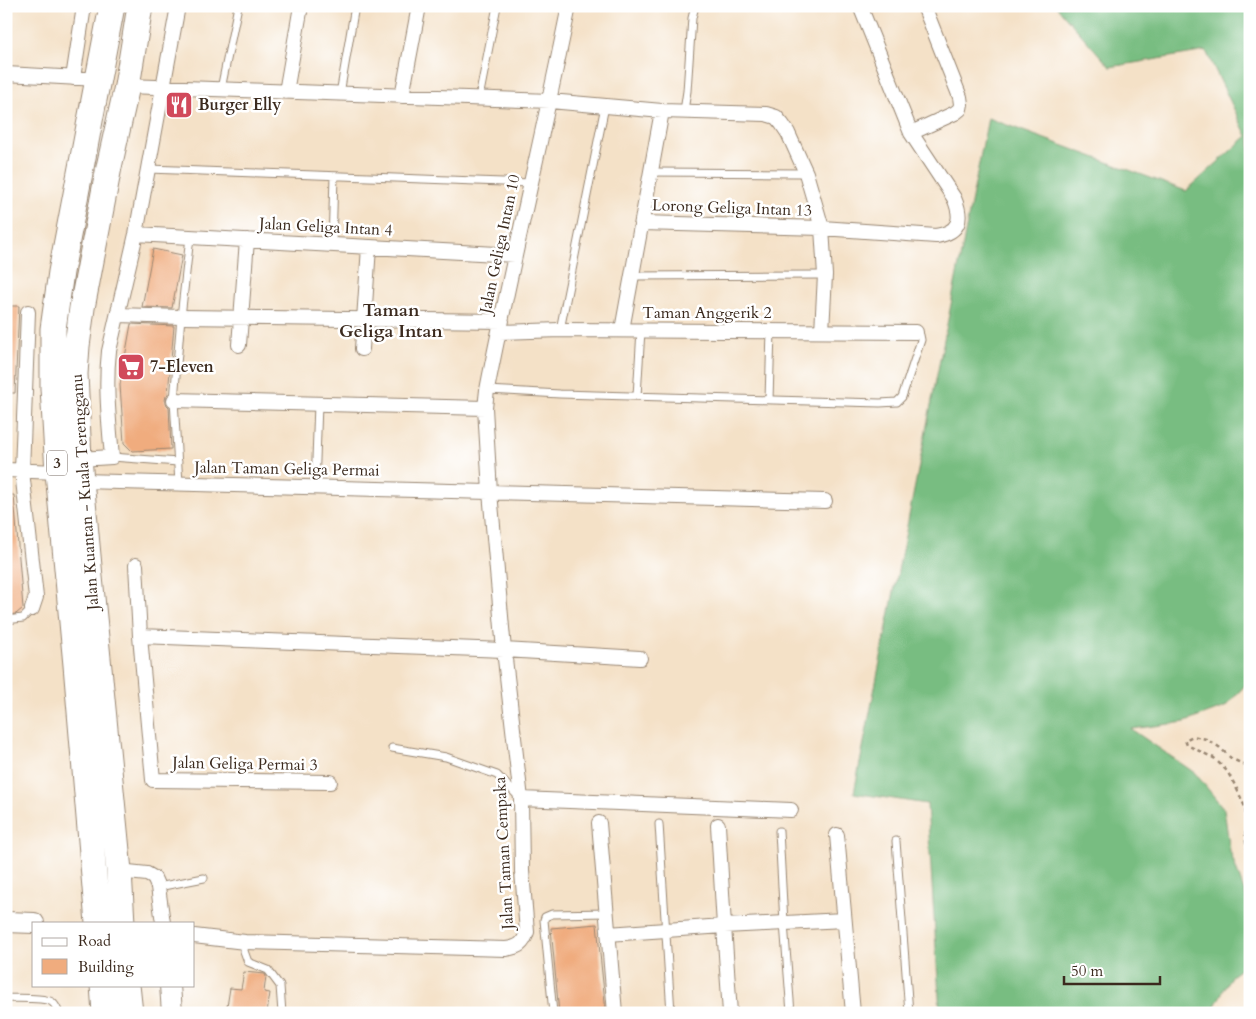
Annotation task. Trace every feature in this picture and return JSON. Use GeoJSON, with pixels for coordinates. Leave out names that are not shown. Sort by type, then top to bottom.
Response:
{"type":"FeatureCollection","features":[{"type":"Feature","properties":{"kind":"highway","name":"Jalan Kuantan - Kuala Terengganu"},"geometry":{"type":"LineString","coordinates":[[98,922],[58,472],[53,388],[53,329],[61,272],[112,6]]}},
{"type":"Feature","properties":{"kind":"highway","name":"Jalan Kuantan - Kuala Terengganu"},"geometry":{"type":"LineString","coordinates":[[122,922],[119,872],[90,577],[75,374],[82,308],[127,86],[140,6]]}},
{"type":"Feature","properties":{"kind":"highway"},"geometry":{"type":"LineString","coordinates":[[103,986],[106,1013]]}},
{"type":"Feature","properties":{"kind":"highway"},"geometry":{"type":"LineString","coordinates":[[127,986],[130,1013]]}},
{"type":"Feature","properties":{"kind":"street"},"geometry":{"type":"LineString","coordinates":[[73,78],[83,14],[82,6]]}},
{"type":"Feature","properties":{"kind":"street"},"geometry":{"type":"LineString","coordinates":[[81,470],[112,457],[107,390],[109,351],[149,169],[178,6]]}},
{"type":"Feature","properties":{"kind":"street"},"geometry":{"type":"LineString","coordinates":[[286,92],[301,6]]}},
{"type":"Feature","properties":{"kind":"street"},"geometry":{"type":"LineString","coordinates":[[402,96],[419,6]]}},
{"type":"Feature","properties":{"kind":"street","name":"Jalan Geliga Intan 10"},"geometry":{"type":"LineString","coordinates":[[490,492],[485,408],[487,390],[569,6]]}},
{"type":"Feature","properties":{"kind":"street"},"geometry":{"type":"LineString","coordinates":[[860,6],[911,133],[955,113],[960,109],[961,104],[957,88],[924,6]]}},
{"type":"Feature","properties":{"kind":"street"},"geometry":{"type":"LineString","coordinates":[[6,74],[98,79]]}},
{"type":"Feature","properties":{"kind":"street"},"geometry":{"type":"LineString","coordinates":[[127,86],[550,101],[662,111],[766,114],[776,117],[788,133],[806,172],[822,228],[825,275],[822,331]]}},
{"type":"Feature","properties":{"kind":"street"},"geometry":{"type":"LineString","coordinates":[[622,330],[662,111]]}},
{"type":"Feature","properties":{"kind":"street","name":"Lorong Geliga Intan 13"},"geometry":{"type":"LineString","coordinates":[[642,223],[822,228],[936,236],[946,234],[953,230],[958,220],[957,206],[954,198],[911,133]]}},
{"type":"Feature","properties":{"kind":"street","name":"Jalan Geliga Intan 4"},"geometry":{"type":"LineString","coordinates":[[136,234],[515,255]]}},
{"type":"Feature","properties":{"kind":"street"},"geometry":{"type":"LineString","coordinates":[[239,345],[247,240]]}},
{"type":"Feature","properties":{"kind":"street"},"geometry":{"type":"LineString","coordinates":[[362,349],[369,247]]}},
{"type":"Feature","properties":{"kind":"street"},"geometry":{"type":"LineString","coordinates":[[28,312],[22,470],[36,597],[32,609]]}},
{"type":"Feature","properties":{"kind":"street","name":"Taman Anggerik 2"},"geometry":{"type":"LineString","coordinates":[[118,314],[180,317],[364,319],[560,330],[916,332]]}},
{"type":"Feature","properties":{"kind":"street"},"geometry":{"type":"LineString","coordinates":[[174,400],[485,408]]}},
{"type":"Feature","properties":{"kind":"street"},"geometry":{"type":"LineString","coordinates":[[6,470],[58,472]]}},
{"type":"Feature","properties":{"kind":"street","name":"Jalan Taman Geliga Permai"},"geometry":{"type":"LineString","coordinates":[[81,470],[179,484],[825,501]]}},
{"type":"Feature","properties":{"kind":"street","name":"Jalan Taman Cempaka"},"geometry":{"type":"LineString","coordinates":[[195,936],[245,942],[506,949],[521,944],[525,939],[527,932],[522,871],[521,799],[504,650],[490,492]]}},
{"type":"Feature","properties":{"kind":"street"},"geometry":{"type":"LineString","coordinates":[[136,565],[140,636],[504,650],[640,658]]}},
{"type":"Feature","properties":{"kind":"street","name":"Jalan Geliga Permai 3"},"geometry":{"type":"LineString","coordinates":[[140,636],[153,780],[330,782]]}},
{"type":"Feature","properties":{"kind":"street"},"geometry":{"type":"LineString","coordinates":[[521,799],[790,810]]}},
{"type":"Feature","properties":{"kind":"street"},"geometry":{"type":"LineString","coordinates":[[599,823],[615,1013]]}},
{"type":"Feature","properties":{"kind":"street"},"geometry":{"type":"LineString","coordinates":[[718,825],[730,1013]]}},
{"type":"Feature","properties":{"kind":"street"},"geometry":{"type":"LineString","coordinates":[[837,835],[853,1013]]}},
{"type":"Feature","properties":{"kind":"street"},"geometry":{"type":"LineString","coordinates":[[119,872],[146,874],[154,878],[158,887],[163,922]]}},
{"type":"Feature","properties":{"kind":"street"},"geometry":{"type":"LineString","coordinates":[[608,934],[844,920]]}},
{"type":"Feature","properties":{"kind":"street"},"geometry":{"type":"LineString","coordinates":[[6,922],[32,923]]}},
{"type":"Feature","properties":{"kind":"street"},"geometry":{"type":"LineString","coordinates":[[170,986],[172,1013]]}},
{"type":"Feature","properties":{"kind":"lane"},"geometry":{"type":"LineString","coordinates":[[221,90],[238,6]]}},
{"type":"Feature","properties":{"kind":"lane"},"geometry":{"type":"LineString","coordinates":[[340,94],[355,6]]}},
{"type":"Feature","properties":{"kind":"lane"},"geometry":{"type":"LineString","coordinates":[[479,98],[496,6]]}},
{"type":"Feature","properties":{"kind":"lane"},"geometry":{"type":"LineString","coordinates":[[684,111],[692,18],[695,6]]}},
{"type":"Feature","properties":{"kind":"lane"},"geometry":{"type":"LineString","coordinates":[[560,330],[606,106]]}},
{"type":"Feature","properties":{"kind":"lane"},"geometry":{"type":"LineString","coordinates":[[149,169],[532,183]]}},
{"type":"Feature","properties":{"kind":"lane"},"geometry":{"type":"LineString","coordinates":[[651,172],[806,172]]}},
{"type":"Feature","properties":{"kind":"lane"},"geometry":{"type":"LineString","coordinates":[[332,245],[334,176]]}},
{"type":"Feature","properties":{"kind":"lane"},"geometry":{"type":"LineString","coordinates":[[179,484],[174,400],[180,317],[190,237]]}},
{"type":"Feature","properties":{"kind":"lane"},"geometry":{"type":"LineString","coordinates":[[632,276],[825,275]]}},
{"type":"Feature","properties":{"kind":"lane"},"geometry":{"type":"LineString","coordinates":[[637,396],[641,330]]}},
{"type":"Feature","properties":{"kind":"lane"},"geometry":{"type":"LineString","coordinates":[[769,400],[770,331]]}},
{"type":"Feature","properties":{"kind":"lane"},"geometry":{"type":"LineString","coordinates":[[487,390],[769,400],[897,402],[902,397],[921,340],[920,335],[916,332]]}},
{"type":"Feature","properties":{"kind":"lane"},"geometry":{"type":"LineString","coordinates":[[315,487],[318,404]]}},
{"type":"Feature","properties":{"kind":"lane"},"geometry":{"type":"LineString","coordinates":[[112,457],[178,462]]}},
{"type":"Feature","properties":{"kind":"lane"},"geometry":{"type":"LineString","coordinates":[[6,620],[22,618],[32,609]]}},
{"type":"Feature","properties":{"kind":"lane"},"geometry":{"type":"LineString","coordinates":[[392,748],[446,757],[498,775],[521,799]]}},
{"type":"Feature","properties":{"kind":"lane"},"geometry":{"type":"LineString","coordinates":[[659,824],[671,1013]]}},
{"type":"Feature","properties":{"kind":"lane"},"geometry":{"type":"LineString","coordinates":[[779,831],[784,924],[792,1013]]}},
{"type":"Feature","properties":{"kind":"lane"},"geometry":{"type":"LineString","coordinates":[[896,841],[909,1013]]}},
{"type":"Feature","properties":{"kind":"lane"},"geometry":{"type":"LineString","coordinates":[[158,887],[204,878]]}},
{"type":"Feature","properties":{"kind":"lane"},"geometry":{"type":"LineString","coordinates":[[553,1013],[544,920],[552,914],[607,913]]}},
{"type":"Feature","properties":{"kind":"lane"},"geometry":{"type":"LineString","coordinates":[[245,942],[244,951],[248,962],[268,970],[280,986],[282,1013]]}},
{"type":"Feature","properties":{"kind":"lane"},"geometry":{"type":"LineString","coordinates":[[6,998],[51,1001],[56,1006],[58,1013]]}},
{"type":"Feature","properties":{"kind":"path"},"geometry":{"type":"LineString","coordinates":[[1250,767],[1232,759],[1219,747],[1206,739],[1194,736],[1185,740],[1187,745],[1214,758],[1227,771],[1245,807],[1246,843],[1250,861]]}},
{"type":"Feature","properties":{"kind":"path"},"geometry":{"type":"LineString","coordinates":[[1246,822],[1250,817]]}},
{"type":"Feature","properties":{"kind":"green space"},"geometry":{"type":"Polygon","coordinates":[[[1056,6],[1250,6],[1250,680],[1225,707],[1185,722],[1131,729],[1195,773],[1224,809],[1230,851],[1250,908],[1250,962],[1231,976],[1215,1006],[1219,1013],[940,1013],[927,804],[854,793],[988,118],[1186,191],[1247,136],[1206,51],[1110,67],[1056,6]]]}},
{"type":"Feature","properties":{"kind":"building"},"geometry":{"type":"Polygon","coordinates":[[[153,249],[182,255],[172,308],[142,307],[153,249]]]}},
{"type":"Feature","properties":{"kind":"building"},"geometry":{"type":"Polygon","coordinates":[[[6,306],[19,306],[15,393],[6,393],[6,306]]]}},
{"type":"Feature","properties":{"kind":"building"},"geometry":{"type":"Polygon","coordinates":[[[131,324],[174,326],[168,394],[165,400],[169,407],[171,449],[132,451],[124,443],[120,385],[131,324]]]}},
{"type":"Feature","properties":{"kind":"building"},"geometry":{"type":"Polygon","coordinates":[[[6,495],[14,495],[23,608],[16,614],[6,615],[6,495]]]}},
{"type":"Feature","properties":{"kind":"building"},"geometry":{"type":"Polygon","coordinates":[[[597,924],[606,1013],[559,1013],[551,928],[597,924]]]}},
{"type":"Feature","properties":{"kind":"building"},"geometry":{"type":"Polygon","coordinates":[[[244,972],[265,974],[264,992],[270,993],[267,1013],[226,1013],[230,988],[241,989],[244,972]]]}},
{"type":"Feature","properties":{"kind":"place","name":"Burger Elly"},"geometry":{"type":"Point","coordinates":[179,105]}},
{"type":"Feature","properties":{"kind":"place","name":"7-Eleven"},"geometry":{"type":"Point","coordinates":[131,367]}},
{"type":"Feature","properties":{"kind":"district","name":"Taman Geliga Intan"},"geometry":{"type":"Point","coordinates":[391,320]}}]}
